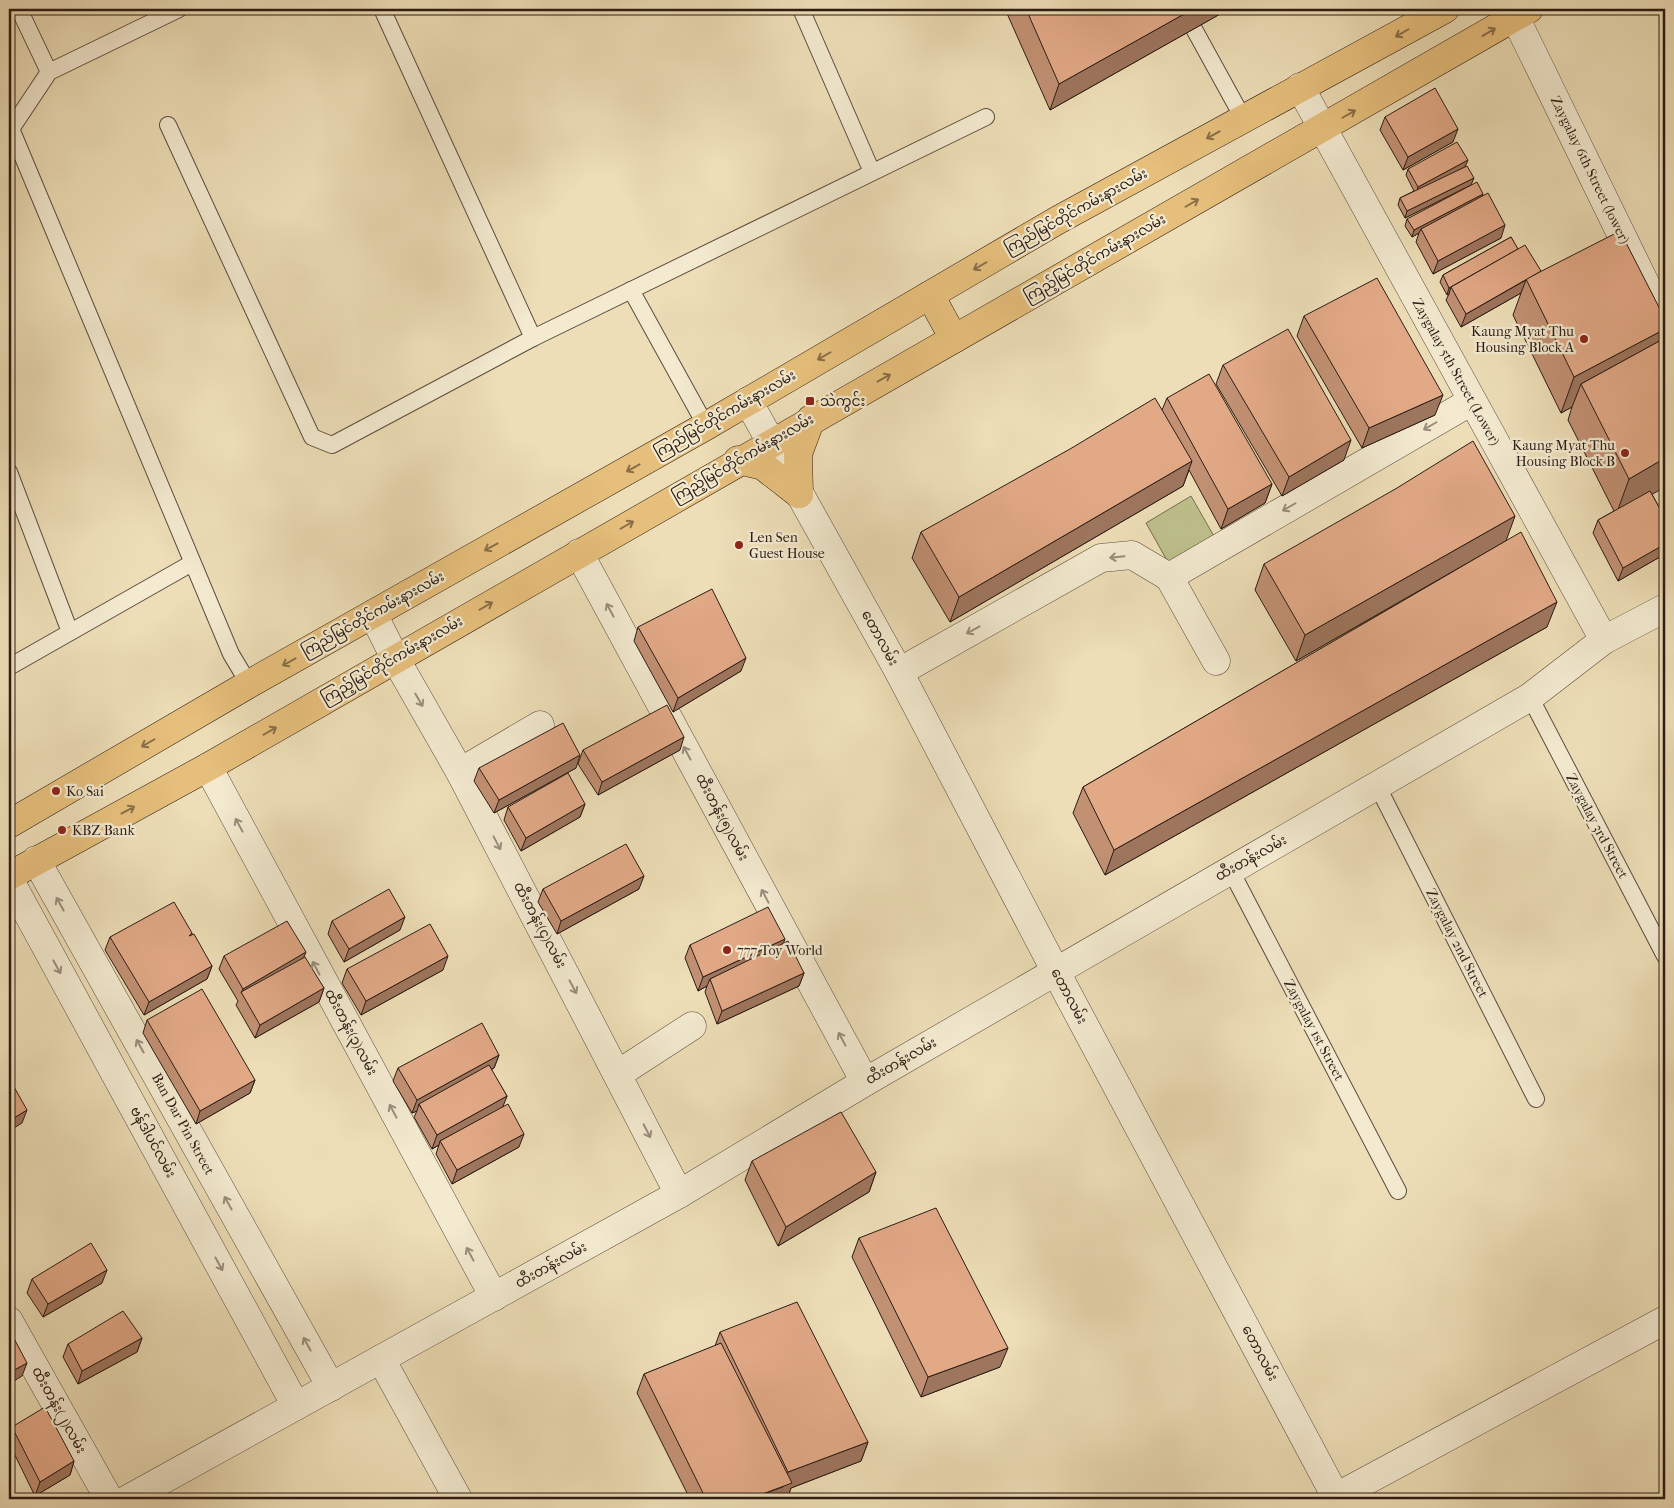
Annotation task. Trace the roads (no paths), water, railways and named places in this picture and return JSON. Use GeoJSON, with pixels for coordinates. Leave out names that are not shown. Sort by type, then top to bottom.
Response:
{"type":"FeatureCollection","features":[{"type":"Feature","properties":{"kind":"main road","name":"ကြည်မြင်တိုင်ကမ်းနားလမ်း"},"geometry":{"type":"LineString","coordinates":[[9,824],[249,684],[706,426],[930,294],[1243,118],[1444,9]]}},
{"type":"Feature","properties":{"kind":"main road"},"geometry":{"type":"LineString","coordinates":[[1444,9],[1466,46]]}},
{"type":"Feature","properties":{"kind":"main road","name":"ကြည့်မြင်တိုင်ကမ်းနားလမ်း"},"geometry":{"type":"LineString","coordinates":[[9,877],[36,860],[208,767],[738,460],[773,444],[811,419],[1323,129],[1522,13]]}},
{"type":"Feature","properties":{"kind":"main road"},"geometry":{"type":"LineString","coordinates":[[930,294],[954,338]]}},
{"type":"Feature","properties":{"kind":"main road"},"geometry":{"type":"LineString","coordinates":[[799,494],[798,454],[811,419]]}},
{"type":"Feature","properties":{"kind":"main road"},"geometry":{"type":"LineString","coordinates":[[738,460],[762,466],[799,494]]}},
{"type":"Feature","properties":{"kind":"street","name":"Zaygalay 6th Street (lower)"},"geometry":{"type":"LineString","coordinates":[[1522,13],[1665,324]]}},
{"type":"Feature","properties":{"kind":"street","name":"Zaygalay 5th Street (Lower)"},"geometry":{"type":"LineString","coordinates":[[1300,87],[1604,640]]}},
{"type":"Feature","properties":{"kind":"street","name":"တောလမ်း"},"geometry":{"type":"LineString","coordinates":[[748,401],[899,672],[1056,972],[1337,1498]]}},
{"type":"Feature","properties":{"kind":"street"},"geometry":{"type":"LineString","coordinates":[[1169,577],[1472,401]]}},
{"type":"Feature","properties":{"kind":"street","name":"ထီးတန်း(၅)လမ်း"},"geometry":{"type":"LineString","coordinates":[[579,552],[865,1082]]}},
{"type":"Feature","properties":{"kind":"street"},"geometry":{"type":"LineString","coordinates":[[899,672],[1101,558],[1132,555],[1169,577],[1216,661]]}},
{"type":"Feature","properties":{"kind":"street","name":"ထီးတန်းလမ်း"},"geometry":{"type":"LineString","coordinates":[[128,1499],[679,1194],[865,1082],[1230,869],[1378,787],[1530,697],[1604,640],[1665,608]]}},
{"type":"Feature","properties":{"kind":"street","name":"ထီးတန်း(၄)လမ်း"},"geometry":{"type":"LineString","coordinates":[[373,614],[395,658],[460,772],[679,1194]]}},
{"type":"Feature","properties":{"kind":"street"},"geometry":{"type":"LineString","coordinates":[[460,772],[540,724]]}},
{"type":"Feature","properties":{"kind":"street","name":"ထီးတန်း(၃)လမ်း"},"geometry":{"type":"LineString","coordinates":[[208,767],[494,1297]]}},
{"type":"Feature","properties":{"kind":"street","name":"Ban Dar Pin Street"},"geometry":{"type":"LineString","coordinates":[[36,860],[331,1387]]}},
{"type":"Feature","properties":{"kind":"street","name":"ဗန်ဒါပင်လမ်း"},"geometry":{"type":"LineString","coordinates":[[9,877],[296,1406]]}},
{"type":"Feature","properties":{"kind":"street"},"geometry":{"type":"LineString","coordinates":[[618,1074],[692,1026]]}},
{"type":"Feature","properties":{"kind":"street"},"geometry":{"type":"LineString","coordinates":[[1337,1498],[1665,1320]]}},
{"type":"Feature","properties":{"kind":"street","name":"ထီးတန်း(၂)လမ်း"},"geometry":{"type":"LineString","coordinates":[[9,1322],[109,1499]]}},
{"type":"Feature","properties":{"kind":"street"},"geometry":{"type":"LineString","coordinates":[[381,1359],[458,1499]]}},
{"type":"Feature","properties":{"kind":"lane"},"geometry":{"type":"LineString","coordinates":[[18,9],[49,72]]}},
{"type":"Feature","properties":{"kind":"lane"},"geometry":{"type":"LineString","coordinates":[[179,9],[49,72],[10,132],[231,654],[249,684]]}},
{"type":"Feature","properties":{"kind":"lane"},"geometry":{"type":"LineString","coordinates":[[382,9],[533,338]]}},
{"type":"Feature","properties":{"kind":"lane"},"geometry":{"type":"LineString","coordinates":[[801,9],[872,172]]}},
{"type":"Feature","properties":{"kind":"lane"},"geometry":{"type":"LineString","coordinates":[[1183,9],[1243,118]]}},
{"type":"Feature","properties":{"kind":"lane"},"geometry":{"type":"LineString","coordinates":[[168,125],[312,437],[332,445],[533,338],[986,117]]}},
{"type":"Feature","properties":{"kind":"lane"},"geometry":{"type":"LineString","coordinates":[[631,290],[706,426]]}},
{"type":"Feature","properties":{"kind":"lane"},"geometry":{"type":"LineString","coordinates":[[9,472],[70,632]]}},
{"type":"Feature","properties":{"kind":"lane"},"geometry":{"type":"LineString","coordinates":[[9,667],[192,563]]}},
{"type":"Feature","properties":{"kind":"lane","name":"Zaygalay 3rd Street"},"geometry":{"type":"LineString","coordinates":[[1530,697],[1665,956]]}},
{"type":"Feature","properties":{"kind":"lane","name":"Zaygalay 2nd Street"},"geometry":{"type":"LineString","coordinates":[[1378,787],[1536,1099]]}},
{"type":"Feature","properties":{"kind":"lane","name":"Zaygalay 1st Street"},"geometry":{"type":"LineString","coordinates":[[1230,869],[1398,1191]]}},
{"type":"Feature","properties":{"kind":"place","name":"Kaung Myat Thu Housing Block A"},"geometry":{"type":"Point","coordinates":[1584,339]}},
{"type":"Feature","properties":{"kind":"place","name":"သဲကွင်း"},"geometry":{"type":"Point","coordinates":[810,401]}},
{"type":"Feature","properties":{"kind":"place","name":"Kaung Myat Thu Housing Block B"},"geometry":{"type":"Point","coordinates":[1625,453]}},
{"type":"Feature","properties":{"kind":"place","name":"Len Sen Guest House"},"geometry":{"type":"Point","coordinates":[739,545]}},
{"type":"Feature","properties":{"kind":"place","name":"Ko Sai"},"geometry":{"type":"Point","coordinates":[56,791]}},
{"type":"Feature","properties":{"kind":"place","name":"KBZ Bank"},"geometry":{"type":"Point","coordinates":[62,830]}},
{"type":"Feature","properties":{"kind":"place","name":"777 Toy World"},"geometry":{"type":"Point","coordinates":[727,950]}}]}
